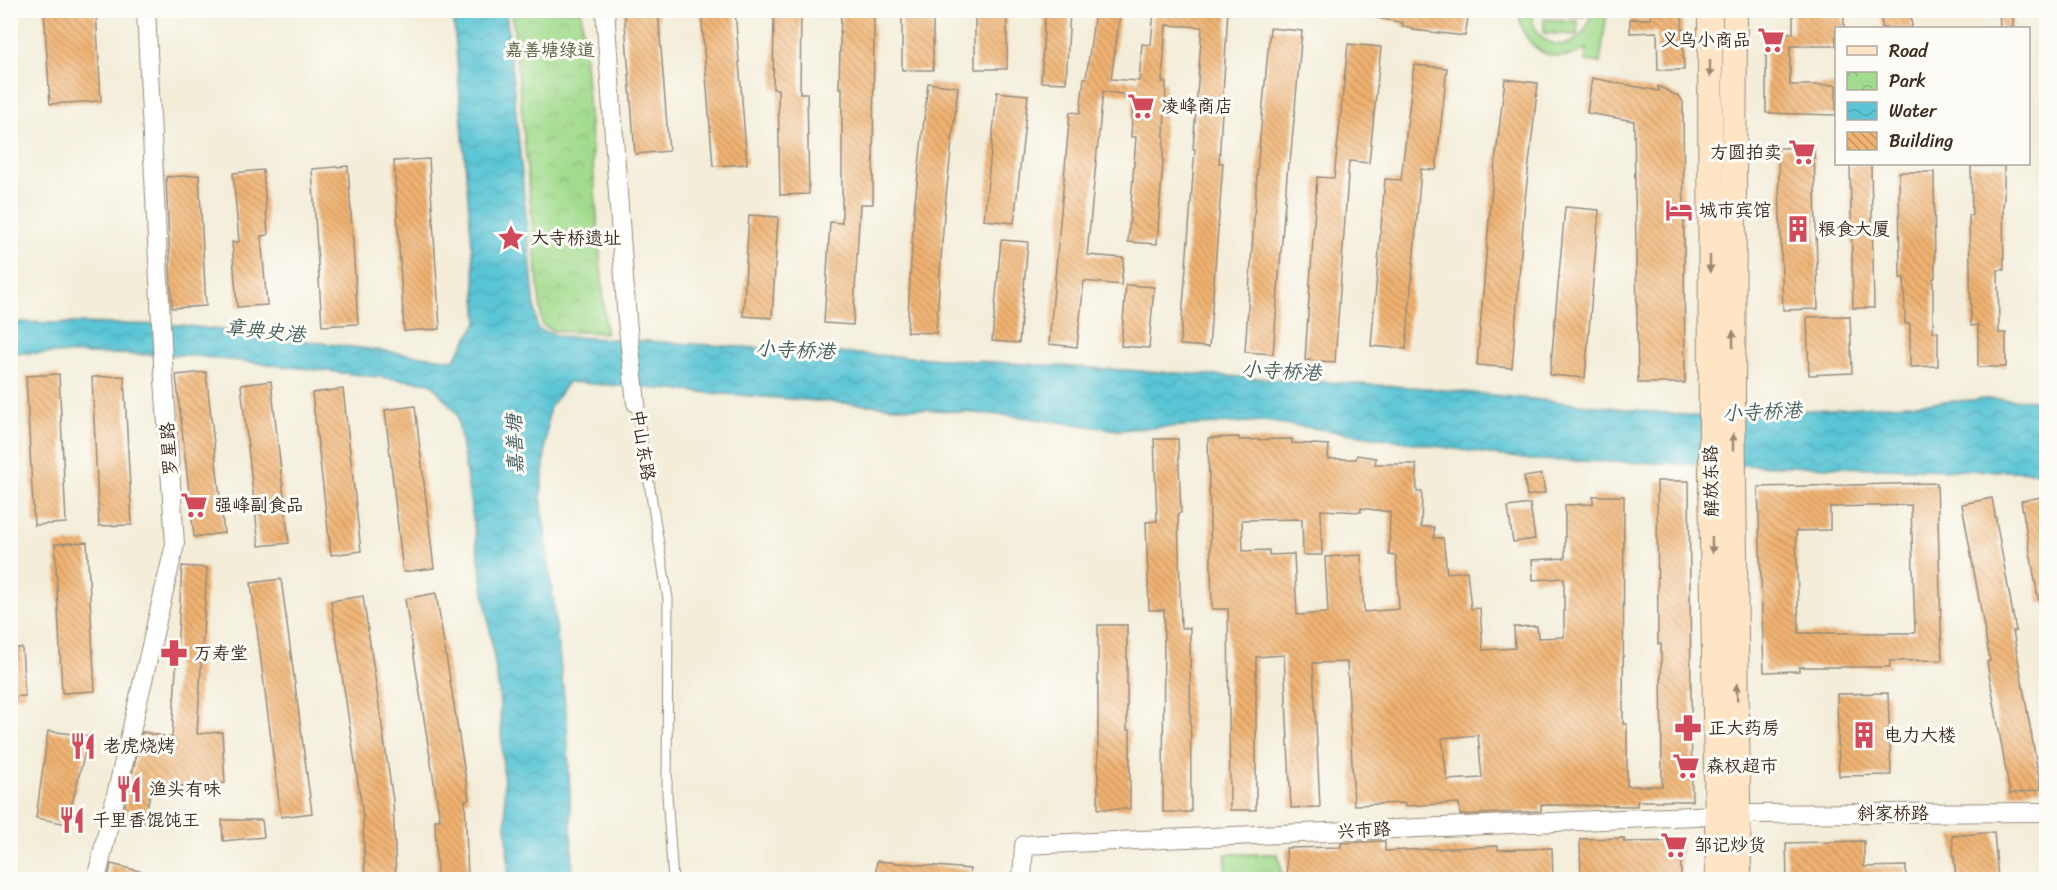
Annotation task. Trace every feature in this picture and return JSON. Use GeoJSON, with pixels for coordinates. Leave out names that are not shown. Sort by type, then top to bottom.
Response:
{"type":"FeatureCollection","features":[{"type":"Feature","properties":{"kind":"main road","name":"解放东路"},"geometry":{"type":"LineString","coordinates":[[1710,10],[1722,398],[1728,814],[1739,879]]}},
{"type":"Feature","properties":{"kind":"main road","name":"解放东路"},"geometry":{"type":"LineString","coordinates":[[1722,398],[1735,10]]}},
{"type":"Feature","properties":{"kind":"main road","name":"解放东路"},"geometry":{"type":"LineString","coordinates":[[1718,879],[1728,814]]}},
{"type":"Feature","properties":{"kind":"street","name":"罗星路"},"geometry":{"type":"LineString","coordinates":[[96,879],[175,544],[146,10]]}},
{"type":"Feature","properties":{"kind":"street","name":"中山东路"},"geometry":{"type":"LineString","coordinates":[[605,10],[627,320],[636,403]]}},
{"type":"Feature","properties":{"kind":"street","name":"斜家桥路"},"geometry":{"type":"LineString","coordinates":[[1728,814],[2046,812]]}},
{"type":"Feature","properties":{"kind":"street","name":"兴市路"},"geometry":{"type":"LineString","coordinates":[[1022,879],[1024,845],[1728,814]]}},
{"type":"Feature","properties":{"kind":"lane","name":"中山东路"},"geometry":{"type":"LineString","coordinates":[[636,403],[668,599],[667,794],[673,879]]}},
{"type":"Feature","properties":{"kind":"green space"},"geometry":{"type":"Polygon","coordinates":[[[1545,10],[1583,11],[1583,17],[1545,13],[1545,10]]]}},
{"type":"Feature","properties":{"kind":"green space","name":"嘉善塘绿道"},"geometry":{"type":"Polygon","coordinates":[[[512,11],[581,11],[606,333],[554,331],[542,325],[512,11]]]}},
{"type":"Feature","properties":{"kind":"green space"},"geometry":{"type":"Polygon","coordinates":[[[1520,11],[1532,11],[1534,24],[1540,35],[1558,44],[1569,43],[1579,37],[1587,27],[1591,11],[1607,11],[1600,63],[1585,61],[1587,48],[1563,57],[1541,51],[1525,35],[1520,11]]]}},
{"type":"Feature","properties":{"kind":"green space"},"geometry":{"type":"Polygon","coordinates":[[[1544,19],[1578,21],[1577,35],[1544,33],[1544,19]]]}},
{"type":"Feature","properties":{"kind":"green space"},"geometry":{"type":"Polygon","coordinates":[[[1226,854],[1278,854],[1283,879],[1225,879],[1226,854]]]}},
{"type":"Feature","properties":{"kind":"water","name":"嘉善塘"},"geometry":{"type":"Polygon","coordinates":[[[453,11],[506,11],[537,329],[559,336],[1425,388],[1703,417],[1988,399],[2046,400],[2046,472],[1531,460],[1264,421],[1118,430],[1014,416],[568,382],[549,409],[541,497],[567,721],[573,879],[509,879],[499,691],[457,414],[431,383],[187,355],[11,353],[11,322],[181,325],[454,360],[478,321],[453,11]]]}},
{"type":"Feature","properties":{"kind":"building"},"geometry":{"type":"Polygon","coordinates":[[[44,10],[96,10],[101,101],[50,104],[44,10]]]}},
{"type":"Feature","properties":{"kind":"building"},"geometry":{"type":"Polygon","coordinates":[[[624,10],[658,10],[669,151],[635,154],[624,10]]]}},
{"type":"Feature","properties":{"kind":"building"},"geometry":{"type":"Polygon","coordinates":[[[701,10],[735,10],[747,164],[713,166],[701,10]]]}},
{"type":"Feature","properties":{"kind":"building"},"geometry":{"type":"Polygon","coordinates":[[[774,10],[801,10],[800,93],[807,93],[809,194],[780,195],[778,89],[773,89],[774,10]]]}},
{"type":"Feature","properties":{"kind":"building"},"geometry":{"type":"Polygon","coordinates":[[[841,10],[874,10],[873,204],[860,204],[853,325],[824,323],[830,222],[842,223],[842,88],[839,88],[841,10]]]}},
{"type":"Feature","properties":{"kind":"building"},"geometry":{"type":"Polygon","coordinates":[[[902,10],[933,10],[933,70],[902,70],[902,10]]]}},
{"type":"Feature","properties":{"kind":"building"},"geometry":{"type":"Polygon","coordinates":[[[975,10],[1007,10],[1007,69],[975,69],[975,10]]]}},
{"type":"Feature","properties":{"kind":"building"},"geometry":{"type":"Polygon","coordinates":[[[1045,10],[1070,10],[1066,83],[1041,82],[1045,10]]]}},
{"type":"Feature","properties":{"kind":"building"},"geometry":{"type":"Polygon","coordinates":[[[1154,10],[1228,10],[1219,163],[1223,163],[1209,347],[1180,345],[1202,27],[1166,25],[1162,82],[1166,82],[1163,161],[1157,244],[1128,242],[1136,137],[1131,137],[1133,96],[1103,91],[1087,255],[1124,258],[1121,285],[1084,281],[1077,347],[1049,344],[1070,112],[1080,113],[1095,12],[1120,15],[1111,79],[1139,81],[1142,44],[1151,45],[1154,10]]]}},
{"type":"Feature","properties":{"kind":"building"},"geometry":{"type":"Polygon","coordinates":[[[1377,10],[1460,10],[1469,12],[1465,36],[1413,30],[1413,28],[1402,26],[1403,23],[1377,18],[1377,10]]]}},
{"type":"Feature","properties":{"kind":"building"},"geometry":{"type":"Polygon","coordinates":[[[1650,10],[1682,10],[1684,70],[1658,70],[1657,32],[1630,33],[1630,19],[1651,19],[1650,10]]]}},
{"type":"Feature","properties":{"kind":"building"},"geometry":{"type":"Polygon","coordinates":[[[1793,10],[1844,10],[1844,27],[1835,27],[1835,46],[1790,46],[1790,85],[1835,85],[1835,115],[1766,113],[1766,32],[1793,33],[1793,10]]]}},
{"type":"Feature","properties":{"kind":"building"},"geometry":{"type":"Polygon","coordinates":[[[1999,10],[2013,10],[2013,27],[2000,27],[1999,10]]]}},
{"type":"Feature","properties":{"kind":"building"},"geometry":{"type":"Polygon","coordinates":[[[1881,12],[1911,12],[1912,27],[1882,27],[1881,12]]]}},
{"type":"Feature","properties":{"kind":"building"},"geometry":{"type":"Polygon","coordinates":[[[1270,28],[1302,31],[1290,163],[1288,163],[1273,354],[1245,352],[1258,160],[1270,28]]]}},
{"type":"Feature","properties":{"kind":"building"},"geometry":{"type":"Polygon","coordinates":[[[1348,44],[1381,47],[1369,163],[1349,161],[1335,362],[1305,360],[1317,177],[1334,178],[1348,44]]]}},
{"type":"Feature","properties":{"kind":"building"},"geometry":{"type":"Polygon","coordinates":[[[1414,65],[1447,68],[1436,170],[1421,169],[1406,349],[1371,346],[1385,179],[1401,180],[1414,65]]]}},
{"type":"Feature","properties":{"kind":"building"},"geometry":{"type":"Polygon","coordinates":[[[1592,78],[1659,91],[1658,86],[1680,97],[1683,102],[1685,383],[1638,383],[1634,121],[1587,113],[1592,78]]]}},
{"type":"Feature","properties":{"kind":"building"},"geometry":{"type":"Polygon","coordinates":[[[1505,79],[1538,83],[1525,200],[1512,368],[1477,365],[1491,197],[1505,79]]]}},
{"type":"Feature","properties":{"kind":"building"},"geometry":{"type":"Polygon","coordinates":[[[928,83],[958,87],[944,215],[936,333],[907,332],[914,211],[928,83]]]}},
{"type":"Feature","properties":{"kind":"building"},"geometry":{"type":"Polygon","coordinates":[[[997,92],[1028,95],[1014,223],[984,220],[997,92]]]}},
{"type":"Feature","properties":{"kind":"building","name":"粮食大厦"},"geometry":{"type":"Polygon","coordinates":[[[1814,147],[1818,309],[1783,310],[1778,148],[1814,147]]]}},
{"type":"Feature","properties":{"kind":"building"},"geometry":{"type":"Polygon","coordinates":[[[429,159],[440,329],[404,331],[394,161],[429,159]]]}},
{"type":"Feature","properties":{"kind":"building"},"geometry":{"type":"Polygon","coordinates":[[[1850,165],[1871,165],[1874,308],[1853,308],[1850,165]]]}},
{"type":"Feature","properties":{"kind":"building"},"geometry":{"type":"Polygon","coordinates":[[[348,166],[358,324],[322,326],[312,169],[348,166]]]}},
{"type":"Feature","properties":{"kind":"building"},"geometry":{"type":"Polygon","coordinates":[[[1971,166],[2004,166],[2004,270],[1998,270],[1999,333],[2006,333],[2006,367],[1978,367],[1978,325],[1971,326],[1969,215],[1972,215],[1971,166]]]}},
{"type":"Feature","properties":{"kind":"building"},"geometry":{"type":"Polygon","coordinates":[[[263,170],[268,235],[261,236],[267,305],[237,307],[232,242],[239,242],[233,173],[263,170]]]}},
{"type":"Feature","properties":{"kind":"building"},"geometry":{"type":"Polygon","coordinates":[[[1899,172],[1934,172],[1933,332],[1938,332],[1938,366],[1910,367],[1910,324],[1905,324],[1904,278],[1900,278],[1899,172]]]}},
{"type":"Feature","properties":{"kind":"building"},"geometry":{"type":"Polygon","coordinates":[[[199,175],[206,306],[172,308],[166,177],[199,175]]]}},
{"type":"Feature","properties":{"kind":"building"},"geometry":{"type":"Polygon","coordinates":[[[1565,207],[1599,210],[1585,378],[1550,375],[1565,207]]]}},
{"type":"Feature","properties":{"kind":"building"},"geometry":{"type":"Polygon","coordinates":[[[749,215],[778,217],[772,318],[743,316],[749,215]]]}},
{"type":"Feature","properties":{"kind":"building"},"geometry":{"type":"Polygon","coordinates":[[[1001,240],[1028,242],[1019,343],[992,341],[1001,240]]]}},
{"type":"Feature","properties":{"kind":"building"},"geometry":{"type":"Polygon","coordinates":[[[1126,285],[1154,287],[1149,348],[1121,346],[1126,285]]]}},
{"type":"Feature","properties":{"kind":"building"},"geometry":{"type":"Polygon","coordinates":[[[1850,316],[1852,373],[1809,375],[1807,317],[1850,316]]]}},
{"type":"Feature","properties":{"kind":"building"},"geometry":{"type":"Polygon","coordinates":[[[206,372],[224,533],[194,537],[176,375],[206,372]]]}},
{"type":"Feature","properties":{"kind":"building"},"geometry":{"type":"Polygon","coordinates":[[[59,374],[66,523],[34,525],[26,376],[59,374]]]}},
{"type":"Feature","properties":{"kind":"building"},"geometry":{"type":"Polygon","coordinates":[[[124,376],[132,525],[99,526],[92,377],[124,376]]]}},
{"type":"Feature","properties":{"kind":"building"},"geometry":{"type":"Polygon","coordinates":[[[271,381],[289,543],[259,546],[241,385],[271,381]]]}},
{"type":"Feature","properties":{"kind":"building"},"geometry":{"type":"Polygon","coordinates":[[[343,389],[361,551],[331,555],[312,393],[343,389]]]}},
{"type":"Feature","properties":{"kind":"building"},"geometry":{"type":"Polygon","coordinates":[[[415,406],[434,568],[403,572],[385,410],[415,406]]]}},
{"type":"Feature","properties":{"kind":"building"},"geometry":{"type":"Polygon","coordinates":[[[1208,438],[1292,439],[1292,443],[1329,445],[1328,459],[1356,459],[1357,455],[1376,458],[1375,464],[1416,464],[1417,492],[1422,492],[1421,527],[1434,527],[1434,538],[1443,538],[1447,573],[1467,571],[1471,609],[1480,608],[1483,650],[1515,648],[1514,627],[1537,626],[1538,638],[1564,637],[1564,578],[1533,580],[1532,560],[1565,558],[1565,505],[1593,504],[1593,496],[1624,496],[1623,724],[1627,724],[1627,786],[1662,786],[1657,481],[1689,481],[1692,801],[1637,801],[1637,806],[1541,805],[1541,811],[1460,815],[1459,803],[1405,806],[1405,803],[1354,805],[1347,662],[1313,663],[1320,807],[1291,808],[1284,655],[1256,657],[1256,810],[1230,810],[1228,609],[1212,609],[1208,438]],[[1361,508],[1361,512],[1321,510],[1322,555],[1303,555],[1302,519],[1242,520],[1243,551],[1269,550],[1269,555],[1294,554],[1297,615],[1328,613],[1325,557],[1361,555],[1364,612],[1399,609],[1396,556],[1389,555],[1390,512],[1361,508]],[[1478,735],[1442,738],[1447,780],[1482,778],[1478,735]]]}},
{"type":"Feature","properties":{"kind":"building"},"geometry":{"type":"Polygon","coordinates":[[[1154,439],[1178,439],[1181,513],[1178,513],[1181,628],[1190,628],[1191,812],[1163,812],[1164,610],[1149,610],[1146,522],[1157,521],[1154,439]]]}},
{"type":"Feature","properties":{"kind":"building"},"geometry":{"type":"Polygon","coordinates":[[[1542,474],[1545,493],[1527,496],[1524,477],[1542,474]]]}},
{"type":"Feature","properties":{"kind":"building"},"geometry":{"type":"Polygon","coordinates":[[[1937,483],[1942,660],[1890,661],[1890,667],[1799,667],[1799,671],[1764,672],[1758,487],[1937,483]],[[1911,505],[1830,507],[1830,530],[1796,531],[1799,633],[1915,633],[1911,505]]]}},
{"type":"Feature","properties":{"kind":"building"},"geometry":{"type":"Polygon","coordinates":[[[2046,496],[2046,602],[2039,603],[2021,501],[2046,496]]]}},
{"type":"Feature","properties":{"kind":"building"},"geometry":{"type":"Polygon","coordinates":[[[1992,498],[2041,789],[2010,794],[1987,662],[1990,661],[1962,504],[1992,498]]]}},
{"type":"Feature","properties":{"kind":"building"},"geometry":{"type":"Polygon","coordinates":[[[1530,504],[1535,539],[1513,542],[1508,507],[1530,504]]]}},
{"type":"Feature","properties":{"kind":"building"},"geometry":{"type":"Polygon","coordinates":[[[87,542],[95,691],[62,693],[55,544],[87,542]]]}},
{"type":"Feature","properties":{"kind":"building"},"geometry":{"type":"Polygon","coordinates":[[[182,566],[207,568],[197,734],[222,732],[225,783],[151,788],[144,823],[121,822],[142,732],[172,738],[182,566]]]}},
{"type":"Feature","properties":{"kind":"building"},"geometry":{"type":"Polygon","coordinates":[[[281,579],[312,813],[281,817],[251,583],[281,579]]]}},
{"type":"Feature","properties":{"kind":"building"},"geometry":{"type":"Polygon","coordinates":[[[436,593],[469,799],[465,800],[468,879],[437,879],[435,820],[440,820],[405,599],[436,593]]]}},
{"type":"Feature","properties":{"kind":"building"},"geometry":{"type":"Polygon","coordinates":[[[363,596],[393,801],[396,879],[365,879],[363,816],[331,601],[363,596]]]}},
{"type":"Feature","properties":{"kind":"building"},"geometry":{"type":"Polygon","coordinates":[[[1098,625],[1127,625],[1130,809],[1098,809],[1098,625]]]}},
{"type":"Feature","properties":{"kind":"building"},"geometry":{"type":"Polygon","coordinates":[[[10,648],[22,648],[25,696],[10,697],[10,648]]]}},
{"type":"Feature","properties":{"kind":"building","name":"电力大楼"},"geometry":{"type":"Polygon","coordinates":[[[1888,693],[1891,775],[1839,776],[1837,694],[1888,693]]]}},
{"type":"Feature","properties":{"kind":"building"},"geometry":{"type":"Polygon","coordinates":[[[48,731],[89,736],[67,824],[36,818],[48,731]]]}},
{"type":"Feature","properties":{"kind":"building"},"geometry":{"type":"Polygon","coordinates":[[[222,820],[262,820],[264,837],[223,841],[222,820]]]}},
{"type":"Feature","properties":{"kind":"building"},"geometry":{"type":"Polygon","coordinates":[[[1994,832],[1998,879],[1956,879],[1952,836],[1994,832]]]}},
{"type":"Feature","properties":{"kind":"building"},"geometry":{"type":"Polygon","coordinates":[[[1624,838],[1624,842],[1681,841],[1681,879],[1581,879],[1580,839],[1624,838]]]}},
{"type":"Feature","properties":{"kind":"building"},"geometry":{"type":"Polygon","coordinates":[[[1385,841],[1385,851],[1498,846],[1498,850],[1552,848],[1553,879],[1287,879],[1286,848],[1341,847],[1341,843],[1385,841]]]}},
{"type":"Feature","properties":{"kind":"building"},"geometry":{"type":"Polygon","coordinates":[[[1864,841],[1864,867],[1906,866],[1906,879],[1787,879],[1786,843],[1864,841]]]}},
{"type":"Feature","properties":{"kind":"building"},"geometry":{"type":"Polygon","coordinates":[[[877,861],[970,869],[969,879],[875,879],[877,861]]]}},
{"type":"Feature","properties":{"kind":"building"},"geometry":{"type":"Polygon","coordinates":[[[111,864],[152,874],[151,879],[108,879],[111,864]]]}},
{"type":"Feature","properties":{"kind":"place","name":"义乌小商品"},"geometry":{"type":"Point","coordinates":[1771,40]}},
{"type":"Feature","properties":{"kind":"place","name":"凌峰商店"},"geometry":{"type":"Point","coordinates":[1141,106]}},
{"type":"Feature","properties":{"kind":"place","name":"方圆拍卖"},"geometry":{"type":"Point","coordinates":[1802,152]}},
{"type":"Feature","properties":{"kind":"place","name":"城市宾馆"},"geometry":{"type":"Point","coordinates":[1679,210]}},
{"type":"Feature","properties":{"kind":"place","name":"粮食大厦"},"geometry":{"type":"Point","coordinates":[1798,229]}},
{"type":"Feature","properties":{"kind":"place","name":"大寺桥遗址"},"geometry":{"type":"Point","coordinates":[511,238]}},
{"type":"Feature","properties":{"kind":"place","name":"强峰副食品"},"geometry":{"type":"Point","coordinates":[194,505]}},
{"type":"Feature","properties":{"kind":"place","name":"万寿堂"},"geometry":{"type":"Point","coordinates":[174,653]}},
{"type":"Feature","properties":{"kind":"place","name":"正大药房"},"geometry":{"type":"Point","coordinates":[1688,728]}},
{"type":"Feature","properties":{"kind":"place","name":"电力大楼"},"geometry":{"type":"Point","coordinates":[1864,735]}},
{"type":"Feature","properties":{"kind":"place","name":"老虎烧烤"},"geometry":{"type":"Point","coordinates":[83,746]}},
{"type":"Feature","properties":{"kind":"place","name":"森权超市"},"geometry":{"type":"Point","coordinates":[1686,766]}},
{"type":"Feature","properties":{"kind":"place","name":"渔头有味"},"geometry":{"type":"Point","coordinates":[129,789]}},
{"type":"Feature","properties":{"kind":"place","name":"千里香馄饨王"},"geometry":{"type":"Point","coordinates":[72,820]}},
{"type":"Feature","properties":{"kind":"place","name":"邹记炒货"},"geometry":{"type":"Point","coordinates":[1674,845]}},
{"type":"Feature","properties":{"kind":"water label","name":"章典史港"},"geometry":{"type":"Point","coordinates":[265,331]}},
{"type":"Feature","properties":{"kind":"water label","name":"小寺桥港"},"geometry":{"type":"Point","coordinates":[795,350]}},
{"type":"Feature","properties":{"kind":"water label","name":"小寺桥港"},"geometry":{"type":"Point","coordinates":[1281,371]}},
{"type":"Feature","properties":{"kind":"water label","name":"小寺桥港"},"geometry":{"type":"Point","coordinates":[1762,412]}}]}
